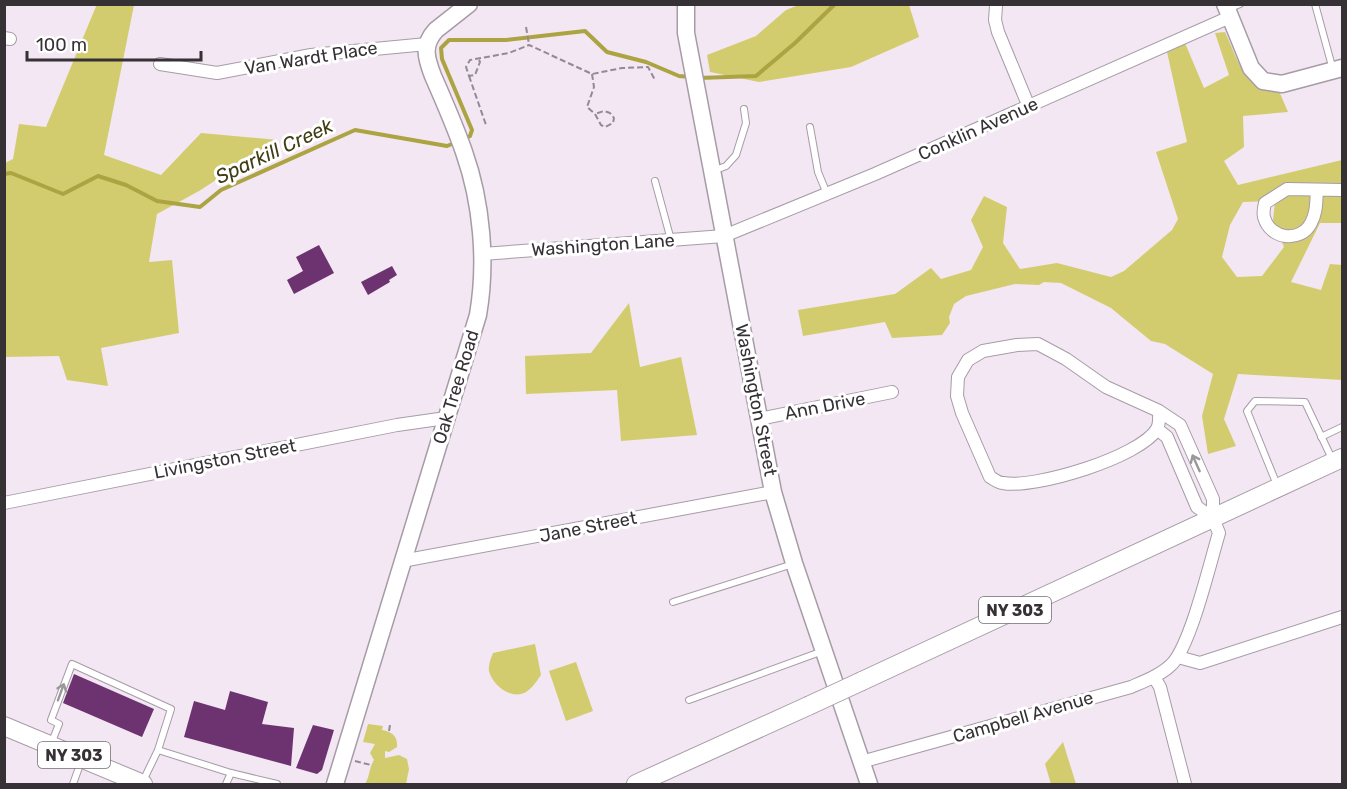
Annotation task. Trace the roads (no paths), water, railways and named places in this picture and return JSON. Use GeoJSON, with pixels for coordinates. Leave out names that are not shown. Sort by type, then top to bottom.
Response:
{"type":"FeatureCollection","features":[{"type":"Feature","properties":{"kind":"main road","name":"NY 303"},"geometry":{"type":"LineString","coordinates":[[636,784],[1338,460]]}},
{"type":"Feature","properties":{"kind":"main road","name":"NY 303"},"geometry":{"type":"LineString","coordinates":[[4,726],[142,784]]}},
{"type":"Feature","properties":{"kind":"street"},"geometry":{"type":"LineString","coordinates":[[427,44],[436,30],[469,4]]}},
{"type":"Feature","properties":{"kind":"street","name":"Washington Street"},"geometry":{"type":"LineString","coordinates":[[686,4],[686,33],[773,492],[794,563],[869,784]]}},
{"type":"Feature","properties":{"kind":"street"},"geometry":{"type":"LineString","coordinates":[[996,6],[995,20],[998,32],[1029,107]]}},
{"type":"Feature","properties":{"kind":"street"},"geometry":{"type":"LineString","coordinates":[[1231,9],[1251,68],[1263,81],[1282,84],[1338,69]]}},
{"type":"Feature","properties":{"kind":"street","name":"Conklin Avenue"},"geometry":{"type":"LineString","coordinates":[[724,236],[1029,107],[1231,9]]}},
{"type":"Feature","properties":{"kind":"street","name":"Van Wardt Place"},"geometry":{"type":"LineString","coordinates":[[160,64],[217,73],[311,55],[427,44]]}},
{"type":"Feature","properties":{"kind":"street","name":"Oak Tree Road"},"geometry":{"type":"LineString","coordinates":[[335,784],[478,315],[482,287],[482,254],[475,199],[465,153],[426,58],[427,44]]}},
{"type":"Feature","properties":{"kind":"street"},"geometry":{"type":"LineString","coordinates":[[1317,190],[1316,210],[1310,225],[1300,234],[1292,238],[1284,237],[1270,229],[1264,217],[1265,203],[1287,189],[1342,190]]}},
{"type":"Feature","properties":{"kind":"street","name":"Washington Lane"},"geometry":{"type":"LineString","coordinates":[[482,254],[724,236]]}},
{"type":"Feature","properties":{"kind":"street","name":"Campbell Avenue"},"geometry":{"type":"LineString","coordinates":[[861,762],[1131,687],[1154,677],[1178,657],[1188,635],[1219,533],[1213,518],[1212,499],[1180,425],[1159,411],[1106,387],[1066,359],[1038,344],[983,351],[968,360],[958,378],[957,396],[990,477],[1000,483],[1013,484],[1060,477],[1102,463],[1139,445],[1157,429]]}},
{"type":"Feature","properties":{"kind":"street","name":"Ann Drive"},"geometry":{"type":"LineString","coordinates":[[759,419],[892,392]]}},
{"type":"Feature","properties":{"kind":"street"},"geometry":{"type":"LineString","coordinates":[[1159,411],[1160,421],[1157,429],[1167,437],[1197,507],[1213,518]]}},
{"type":"Feature","properties":{"kind":"street","name":"Livingston Street"},"geometry":{"type":"LineString","coordinates":[[4,503],[397,425],[446,418]]}},
{"type":"Feature","properties":{"kind":"street","name":"Jane Street"},"geometry":{"type":"LineString","coordinates":[[402,561],[773,492]]}},
{"type":"Feature","properties":{"kind":"street"},"geometry":{"type":"LineString","coordinates":[[1178,657],[1200,663],[1342,617]]}},
{"type":"Feature","properties":{"kind":"street"},"geometry":{"type":"LineString","coordinates":[[1154,677],[1160,687],[1185,784]]}},
{"type":"Feature","properties":{"kind":"lane"},"geometry":{"type":"LineString","coordinates":[[1315,4],[1338,69]]}},
{"type":"Feature","properties":{"kind":"lane"},"geometry":{"type":"LineString","coordinates":[[712,171],[726,166],[736,155],[746,123],[744,109]]}},
{"type":"Feature","properties":{"kind":"lane"},"geometry":{"type":"LineString","coordinates":[[810,127],[818,172],[827,194]]}},
{"type":"Feature","properties":{"kind":"lane"},"geometry":{"type":"LineString","coordinates":[[655,181],[671,240]]}},
{"type":"Feature","properties":{"kind":"lane"},"geometry":{"type":"LineString","coordinates":[[1278,488],[1247,411],[1255,401],[1305,402],[1321,437],[1338,460]]}},
{"type":"Feature","properties":{"kind":"lane"},"geometry":{"type":"LineString","coordinates":[[1321,437],[1342,427]]}},
{"type":"Feature","properties":{"kind":"lane"},"geometry":{"type":"LineString","coordinates":[[673,602],[794,563]]}},
{"type":"Feature","properties":{"kind":"lane"},"geometry":{"type":"LineString","coordinates":[[689,700],[823,651]]}},
{"type":"Feature","properties":{"kind":"lane"},"geometry":{"type":"LineString","coordinates":[[50,745],[59,724],[51,720],[72,664],[171,709],[158,750],[142,784]]}},
{"type":"Feature","properties":{"kind":"lane"},"geometry":{"type":"LineString","coordinates":[[158,750],[259,783],[277,784]]}},
{"type":"Feature","properties":{"kind":"lane"},"geometry":{"type":"LineString","coordinates":[[73,784],[82,759]]}},
{"type":"Feature","properties":{"kind":"lane"},"geometry":{"type":"LineString","coordinates":[[226,784],[231,773]]}},
{"type":"Feature","properties":{"kind":"waterway","name":"Sparkill Creek"},"geometry":{"type":"LineString","coordinates":[[699,78],[756,76],[795,43],[835,4]]}},
{"type":"Feature","properties":{"kind":"waterway","name":"Sparkill Creek"},"geometry":{"type":"LineString","coordinates":[[464,139],[470,136],[472,130],[442,59],[441,48],[449,40],[506,40],[585,31],[607,52],[646,62],[679,76],[691,77]]}},
{"type":"Feature","properties":{"kind":"waterway","name":"Sparkill Creek"},"geometry":{"type":"LineString","coordinates":[[4,174],[11,173],[63,194],[98,176],[126,185],[157,201],[200,207],[221,190],[355,130],[447,146],[457,142]]}}]}
